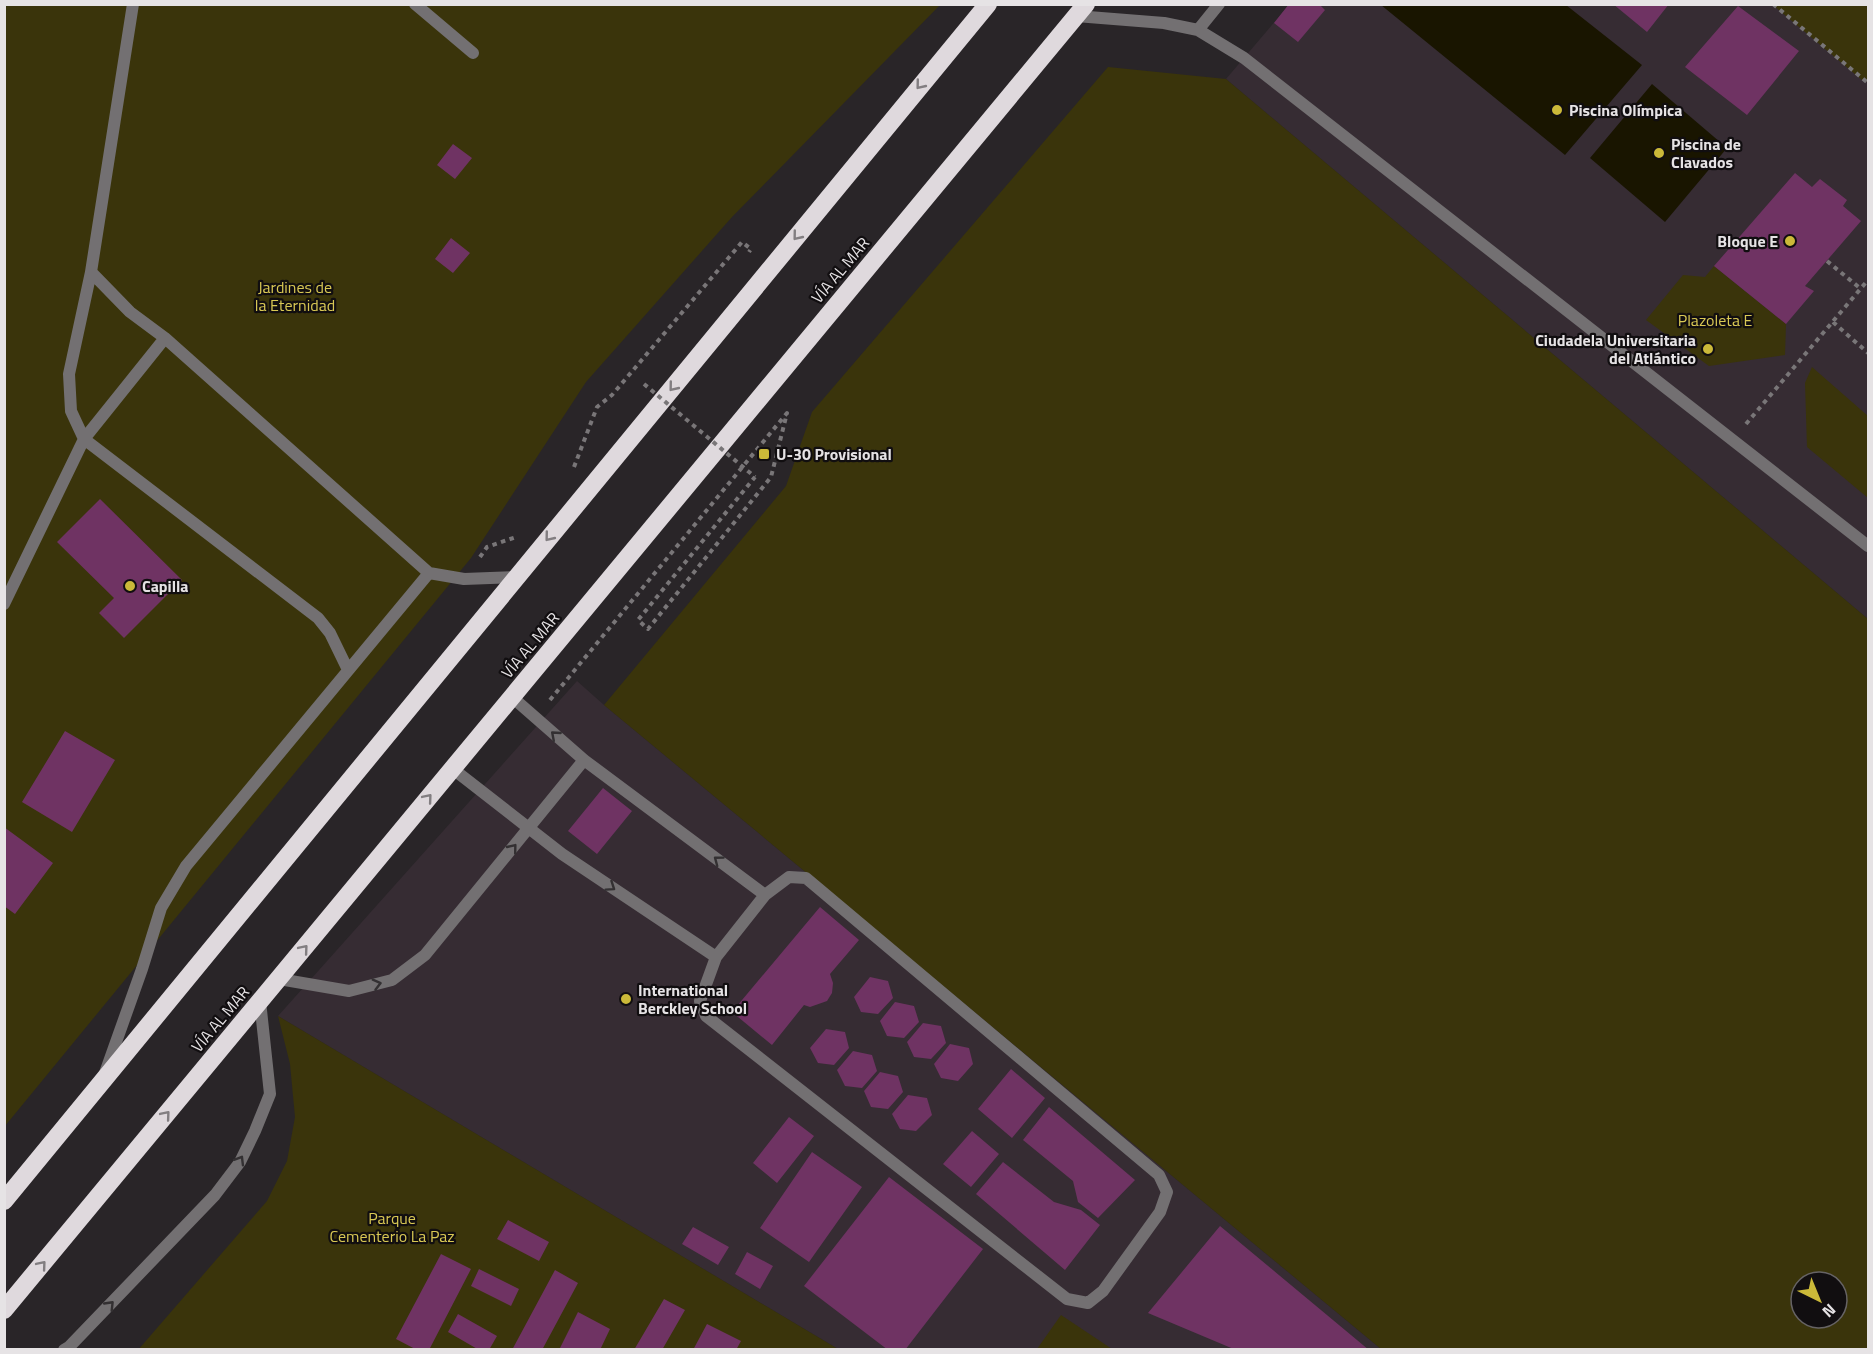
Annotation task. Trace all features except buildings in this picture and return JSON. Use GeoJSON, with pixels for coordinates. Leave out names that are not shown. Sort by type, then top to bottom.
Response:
{"type":"FeatureCollection","features":[{"type":"Feature","properties":{"kind":"highway"},"geometry":{"type":"LineString","coordinates":[[4,1201],[988,4]]}},
{"type":"Feature","properties":{"kind":"highway","name":"VÍA AL MAR"},"geometry":{"type":"LineString","coordinates":[[4,1310],[1081,10]]}},
{"type":"Feature","properties":{"kind":"lane"},"geometry":{"type":"LineString","coordinates":[[133,4],[91,272],[69,374],[71,411],[84,439],[318,618],[330,633],[348,670]]}},
{"type":"Feature","properties":{"kind":"lane"},"geometry":{"type":"LineString","coordinates":[[415,4],[473,53]]}},
{"type":"Feature","properties":{"kind":"lane"},"geometry":{"type":"LineString","coordinates":[[1198,30],[1219,4]]}},
{"type":"Feature","properties":{"kind":"lane"},"geometry":{"type":"LineString","coordinates":[[1081,10],[1198,30],[1244,58],[1869,546]]}},
{"type":"Feature","properties":{"kind":"lane"},"geometry":{"type":"LineString","coordinates":[[91,272],[130,312],[165,338],[429,573],[464,579],[516,577]]}},
{"type":"Feature","properties":{"kind":"lane"},"geometry":{"type":"LineString","coordinates":[[4,604],[84,439],[165,338]]}},
{"type":"Feature","properties":{"kind":"lane"},"geometry":{"type":"LineString","coordinates":[[100,1085],[142,969],[161,908],[186,866],[429,573]]}},
{"type":"Feature","properties":{"kind":"lane"},"geometry":{"type":"LineString","coordinates":[[512,697],[584,760],[765,895]]}},
{"type":"Feature","properties":{"kind":"lane"},"geometry":{"type":"LineString","coordinates":[[279,979],[349,991],[392,980],[425,955],[584,760]]}},
{"type":"Feature","properties":{"kind":"lane"},"geometry":{"type":"LineString","coordinates":[[453,769],[562,854],[716,957]]}},
{"type":"Feature","properties":{"kind":"lane"},"geometry":{"type":"LineString","coordinates":[[789,877],[806,878],[1160,1175],[1167,1192],[1160,1212],[1103,1291],[1088,1304],[1067,1299],[706,1016],[700,1001],[716,957],[765,895],[789,877]]}},
{"type":"Feature","properties":{"kind":"lane"},"geometry":{"type":"LineString","coordinates":[[68,1349],[215,1195],[240,1162],[270,1094],[260,1001]]}},
{"type":"Feature","properties":{"kind":"path"},"geometry":{"type":"LineString","coordinates":[[1773,4],[1869,83]]}},
{"type":"Feature","properties":{"kind":"path"},"geometry":{"type":"LineString","coordinates":[[573,468],[597,407],[612,395],[742,242],[751,249],[744,258]]}},
{"type":"Feature","properties":{"kind":"path"},"geometry":{"type":"LineString","coordinates":[[1827,261],[1861,289]]}},
{"type":"Feature","properties":{"kind":"path"},"geometry":{"type":"LineString","coordinates":[[1733,439],[1869,280]]}},
{"type":"Feature","properties":{"kind":"path"},"geometry":{"type":"LineString","coordinates":[[1833,322],[1869,353]]}},
{"type":"Feature","properties":{"kind":"path"},"geometry":{"type":"LineString","coordinates":[[536,717],[787,413],[771,477],[648,629],[638,620],[755,477],[644,384],[651,375]]}},
{"type":"Feature","properties":{"kind":"path"},"geometry":{"type":"LineString","coordinates":[[464,579],[487,547],[518,536]]}},
{"type":"Feature","properties":{"kind":"shaded area","name":"Ciudadela Universitaria del Atlántico"},"geometry":{"type":"Polygon","coordinates":[[[1289,5],[1868,5],[1868,619],[1226,79],[1289,5]]]}},
{"type":"Feature","properties":{"kind":"shaded area","name":"Piscina Olímpica"},"geometry":{"type":"Polygon","coordinates":[[[1381,5],[1566,5],[1642,65],[1565,155],[1381,5]]]}},
{"type":"Feature","properties":{"kind":"shaded area","name":"Piscina de Clavados"},"geometry":{"type":"Polygon","coordinates":[[[1652,84],[1727,148],[1665,222],[1590,158],[1652,84]]]}},
{"type":"Feature","properties":{"kind":"shaded area","name":"International Berckley School"},"geometry":{"type":"Polygon","coordinates":[[[577,681],[1381,1349],[838,1349],[278,1016],[577,681]]]}},
{"type":"Feature","properties":{"kind":"green space","name":"Jardines de la Eternidad"},"geometry":{"type":"Polygon","coordinates":[[[5,5],[940,5],[732,217],[586,382],[471,558],[5,1126],[5,5]]]}},
{"type":"Feature","properties":{"kind":"green space"},"geometry":{"type":"Polygon","coordinates":[[[1773,5],[1868,5],[1868,82],[1862,80],[1773,5]]]}},
{"type":"Feature","properties":{"kind":"green space"},"geometry":{"type":"Polygon","coordinates":[[[1108,67],[1226,79],[1868,619],[1868,1349],[1381,1349],[604,705],[786,486],[812,412],[1108,67]]]}},
{"type":"Feature","properties":{"kind":"green space","name":"Plazoleta E"},"geometry":{"type":"Polygon","coordinates":[[[1714,266],[1786,324],[1785,355],[1709,366],[1646,320],[1683,275],[1705,277],[1714,266]]]}},
{"type":"Feature","properties":{"kind":"green space"},"geometry":{"type":"Polygon","coordinates":[[[1812,367],[1868,416],[1868,498],[1807,447],[1805,383],[1812,367]]]}},
{"type":"Feature","properties":{"kind":"green space","name":"Parque Cementerio La Paz"},"geometry":{"type":"Polygon","coordinates":[[[278,1016],[838,1349],[138,1350],[267,1201],[287,1161],[295,1117],[290,1064],[278,1016]]]}},
{"type":"Feature","properties":{"kind":"green space"},"geometry":{"type":"Polygon","coordinates":[[[1061,1315],[1112,1349],[1037,1349],[1061,1315]]]}},
{"type":"Feature","properties":{"kind":"place","name":"Piscina Olímpica"},"geometry":{"type":"Point","coordinates":[1557,110]}},
{"type":"Feature","properties":{"kind":"place","name":"Piscina de Clavados"},"geometry":{"type":"Point","coordinates":[1659,153]}},
{"type":"Feature","properties":{"kind":"place","name":"Bloque E"},"geometry":{"type":"Point","coordinates":[1790,241]}},
{"type":"Feature","properties":{"kind":"place","name":"Ciudadela Universitaria del Atlántico"},"geometry":{"type":"Point","coordinates":[1708,349]}},
{"type":"Feature","properties":{"kind":"place","name":"U-30 Provisional"},"geometry":{"type":"Point","coordinates":[764,454]}},
{"type":"Feature","properties":{"kind":"place","name":"Capilla"},"geometry":{"type":"Point","coordinates":[130,586]}},
{"type":"Feature","properties":{"kind":"place","name":"International Berckley School"},"geometry":{"type":"Point","coordinates":[626,999]}}]}
